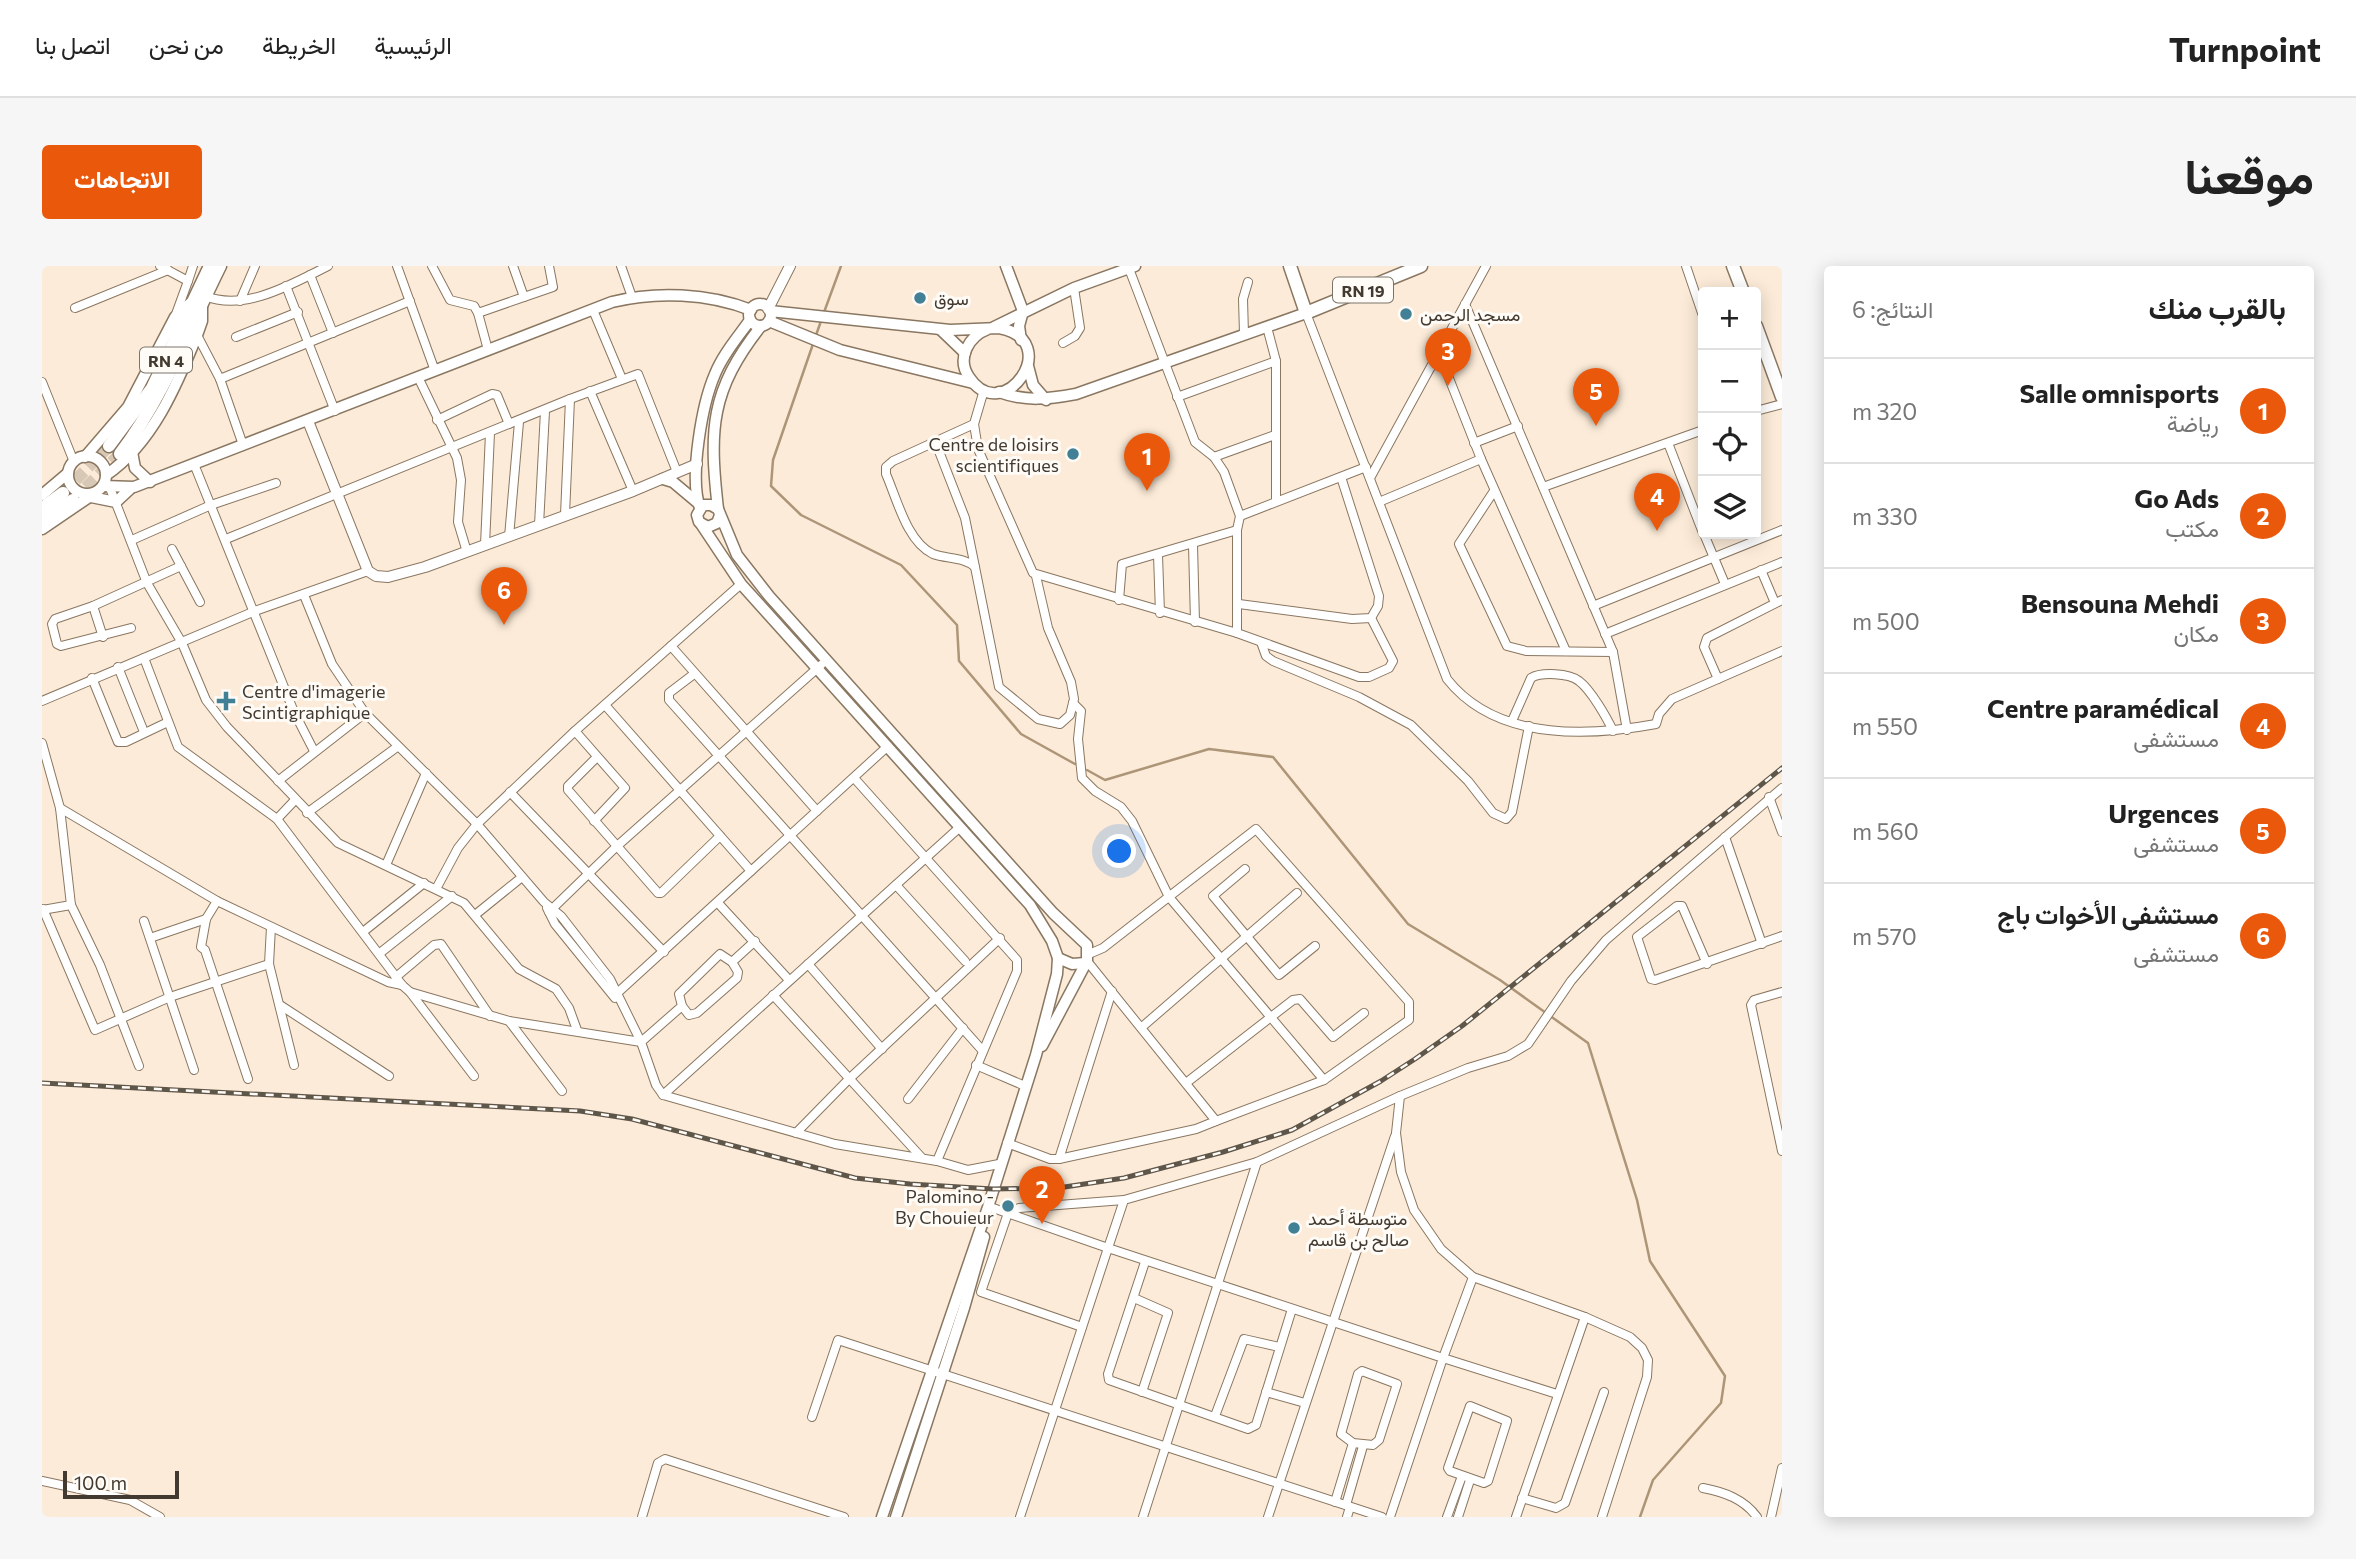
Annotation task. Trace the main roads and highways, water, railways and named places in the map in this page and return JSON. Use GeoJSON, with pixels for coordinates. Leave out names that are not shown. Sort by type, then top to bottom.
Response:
{"type":"FeatureCollection","features":[{"type":"Feature","properties":{"kind":"main road","name":"RN 4"},"geometry":{"type":"LineString","coordinates":[[126,453],[165,384],[201,299],[210,266]]}},
{"type":"Feature","properties":{"kind":"main road","name":"RN 4"},"geometry":{"type":"LineString","coordinates":[[109,446],[152,388],[220,266]]}},
{"type":"Feature","properties":{"kind":"main road"},"geometry":{"type":"LineString","coordinates":[[1006,266],[1023,311],[1019,326],[1033,385],[1046,400]]}},
{"type":"Feature","properties":{"kind":"main road"},"geometry":{"type":"LineString","coordinates":[[71,467],[74,489],[85,494],[102,486],[132,488],[632,297],[675,295],[736,304],[751,315],[767,317],[840,350],[973,383],[984,390],[1016,398],[1046,400],[1076,394],[1306,313],[1290,266]]}},
{"type":"Feature","properties":{"kind":"main road","name":"RN 19"},"geometry":{"type":"LineString","coordinates":[[1306,313],[1421,266]]}},
{"type":"Feature","properties":{"kind":"main road"},"geometry":{"type":"LineString","coordinates":[[1733,266],[1741,287]]}},
{"type":"Feature","properties":{"kind":"main road"},"geometry":{"type":"LineString","coordinates":[[973,383],[966,372],[965,353],[976,335],[1074,288],[1131,267]]}},
{"type":"Feature","properties":{"kind":"main road"},"geometry":{"type":"LineString","coordinates":[[42,495],[85,457],[128,407],[175,317],[201,299],[203,316],[197,335],[153,424],[126,453],[102,486],[42,529]]}},
{"type":"Feature","properties":{"kind":"main road"},"geometry":{"type":"LineString","coordinates":[[767,317],[759,305],[714,375],[695,481],[699,505],[697,515],[701,524],[741,584],[822,664],[1053,914],[1087,945],[1087,959],[1037,1055],[1025,1086],[999,1164],[896,1517]]}},
{"type":"Feature","properties":{"kind":"main road"},"geometry":{"type":"LineString","coordinates":[[1021,340],[1011,332],[990,329],[941,330],[851,322],[786,312],[767,317],[725,379],[717,408],[713,446],[719,512],[748,571],[888,746],[1030,905],[1052,941],[1058,958],[1057,974],[1037,1055]]}},
{"type":"Feature","properties":{"kind":"main road"},"geometry":{"type":"LineString","coordinates":[[941,330],[965,353]]}},
{"type":"Feature","properties":{"kind":"main road"},"geometry":{"type":"LineString","coordinates":[[1761,340],[1782,397]]}},
{"type":"Feature","properties":{"kind":"main road"},"geometry":{"type":"LineString","coordinates":[[999,392],[1018,383],[1028,365]]}},
{"type":"Feature","properties":{"kind":"main road"},"geometry":{"type":"LineString","coordinates":[[126,453],[135,468],[150,482]]}},
{"type":"Feature","properties":{"kind":"main road"},"geometry":{"type":"LineString","coordinates":[[85,457],[100,461],[102,486],[116,502],[132,488]]}},
{"type":"Feature","properties":{"kind":"main road"},"geometry":{"type":"LineString","coordinates":[[663,479],[673,482],[699,505],[707,504],[719,512]]}},
{"type":"Feature","properties":{"kind":"main road"},"geometry":{"type":"LineString","coordinates":[[42,508],[68,496],[42,521]]}},
{"type":"Feature","properties":{"kind":"main road"},"geometry":{"type":"LineString","coordinates":[[701,524],[711,527],[719,512]]}},
{"type":"Feature","properties":{"kind":"main road"},"geometry":{"type":"LineString","coordinates":[[1052,941],[1078,934]]}},
{"type":"Feature","properties":{"kind":"main road"},"geometry":{"type":"LineString","coordinates":[[1058,958],[1072,964],[1087,959]]}},
{"type":"Feature","properties":{"kind":"main road"},"geometry":{"type":"LineString","coordinates":[[964,1287],[1006,1165],[1007,1143]]}},
{"type":"Feature","properties":{"kind":"main road"},"geometry":{"type":"LineString","coordinates":[[881,1517],[937,1373]]}},
{"type":"Feature","properties":{"kind":"waterway"},"geometry":{"type":"LineString","coordinates":[[823,315],[841,266]]}},
{"type":"Feature","properties":{"kind":"waterway"},"geometry":{"type":"LineString","coordinates":[[815,338],[821,321]]}},
{"type":"Feature","properties":{"kind":"waterway"},"geometry":{"type":"LineString","coordinates":[[813,344],[773,460],[771,486],[801,515],[901,565],[957,625],[959,661],[1021,734],[1075,764]]}},
{"type":"Feature","properties":{"kind":"waterway"},"geometry":{"type":"LineString","coordinates":[[1087,770],[1105,780],[1209,749],[1273,757],[1408,924],[1500,980],[1588,1043],[1637,1200],[1650,1261],[1725,1376],[1721,1403],[1653,1480],[1640,1517]]}},
{"type":"Feature","properties":{"kind":"tunnel"},"geometry":{"type":"LineString","coordinates":[[63,493],[109,446]]}},
{"type":"Feature","properties":{"kind":"tunnel"},"geometry":{"type":"LineString","coordinates":[[73,500],[120,454]]}},
{"type":"Feature","properties":{"kind":"railway"},"geometry":{"type":"LineString","coordinates":[[42,1083],[580,1111],[632,1119],[855,1178],[910,1184],[993,1189],[1058,1188],[1124,1178],[1223,1152],[1292,1130],[1381,1081],[1462,1026],[1782,768]]}},
{"type":"Feature","properties":{"kind":"place","name":"سوق"},"geometry":{"type":"Point","coordinates":[920,298]}},
{"type":"Feature","properties":{"kind":"place","name":"مسجد الرحمن"},"geometry":{"type":"Point","coordinates":[1406,314]}},
{"type":"Feature","properties":{"kind":"place","name":"Bensouna Mehdi"},"geometry":{"type":"Point","coordinates":[1448,386]}},
{"type":"Feature","properties":{"kind":"place","name":"Urgences"},"geometry":{"type":"Point","coordinates":[1596,426]}},
{"type":"Feature","properties":{"kind":"place","name":"Centre de loisirs scientifiques"},"geometry":{"type":"Point","coordinates":[1073,454]}},
{"type":"Feature","properties":{"kind":"place","name":"Salle omnisports"},"geometry":{"type":"Point","coordinates":[1147,491]}},
{"type":"Feature","properties":{"kind":"place","name":"Centre paramédical"},"geometry":{"type":"Point","coordinates":[1657,531]}},
{"type":"Feature","properties":{"kind":"place","name":"مستشفى الأخوات باج"},"geometry":{"type":"Point","coordinates":[504,625]}},
{"type":"Feature","properties":{"kind":"place","name":"Centre d'imagerie Scintigraphique"},"geometry":{"type":"Point","coordinates":[226,701]}},
{"type":"Feature","properties":{"kind":"place","name":"Palomino - By Chouieur"},"geometry":{"type":"Point","coordinates":[1008,1206]}},
{"type":"Feature","properties":{"kind":"place","name":"Go Ads"},"geometry":{"type":"Point","coordinates":[1042,1224]}},
{"type":"Feature","properties":{"kind":"place","name":"متوسطة أحمد صالح بن قاسم"},"geometry":{"type":"Point","coordinates":[1294,1228]}}]}
